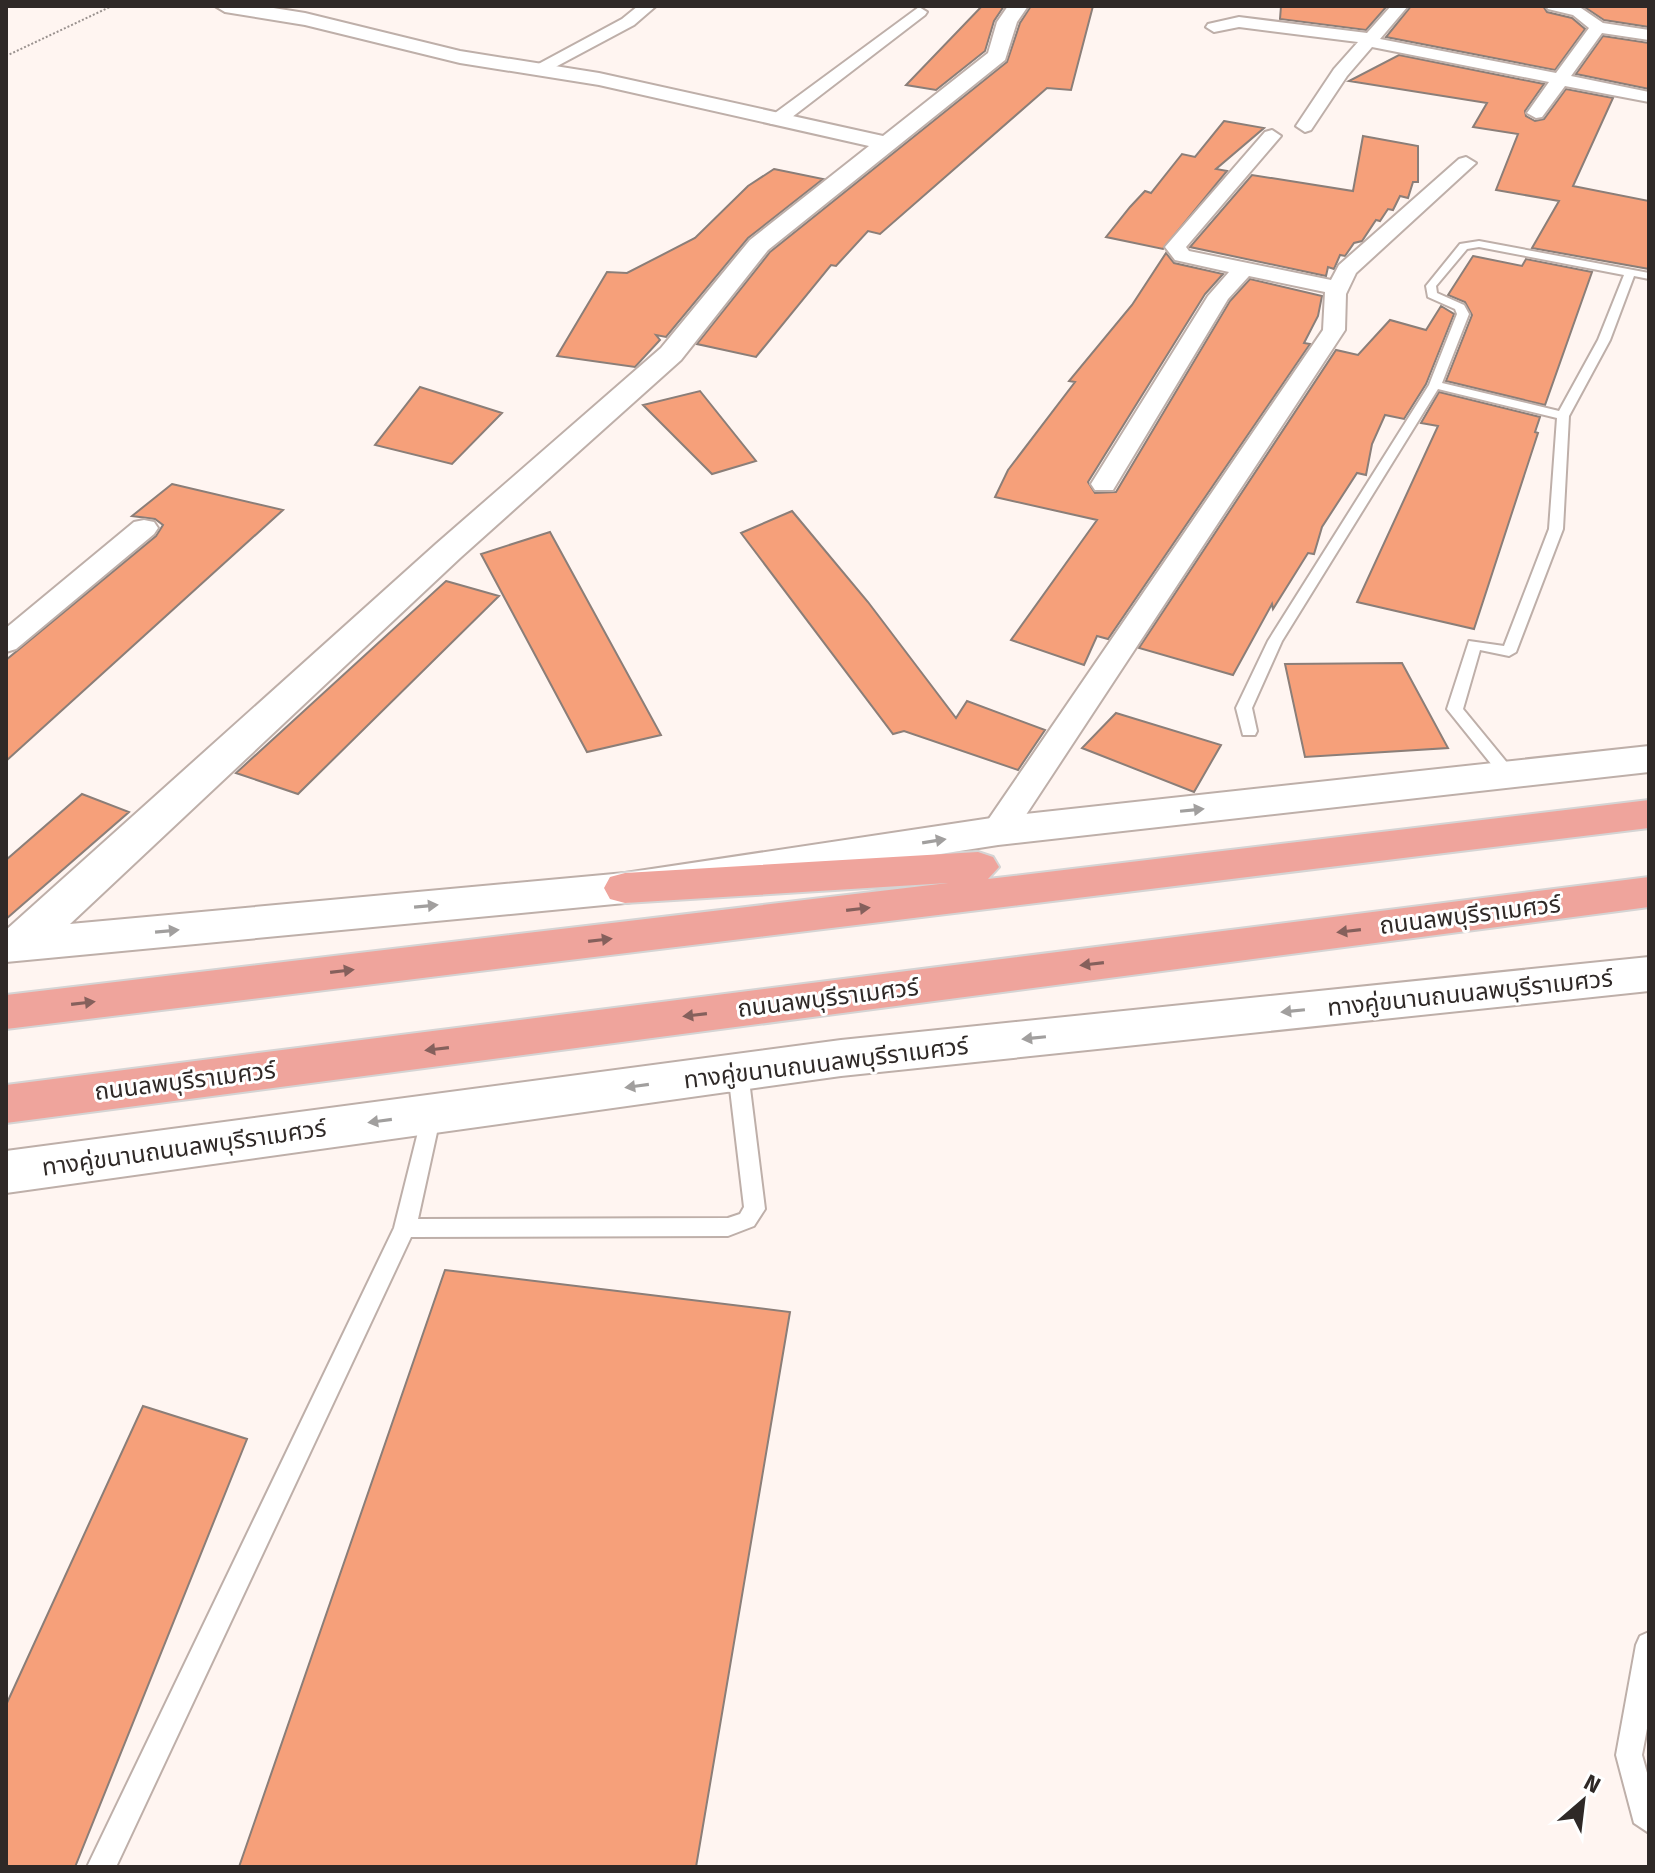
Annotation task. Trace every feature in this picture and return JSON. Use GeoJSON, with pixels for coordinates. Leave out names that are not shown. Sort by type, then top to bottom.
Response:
{"type":"FeatureCollection","features":[{"type":"Feature","properties":{"kind":"main road"},"geometry":{"type":"LineString","coordinates":[[6,1012],[1649,814]]}},
{"type":"Feature","properties":{"kind":"main road"},"geometry":{"type":"LineString","coordinates":[[625,888],[1420,841]]}},
{"type":"Feature","properties":{"kind":"main road","name":"ถนนลพบุรีราเมศวร์"},"geometry":{"type":"LineString","coordinates":[[6,1104],[1649,892]]}},
{"type":"Feature","properties":{"kind":"street"},"geometry":{"type":"LineString","coordinates":[[225,6],[269,9],[460,57],[540,68],[890,144]]}},
{"type":"Feature","properties":{"kind":"street"},"geometry":{"type":"LineString","coordinates":[[540,68],[628,22],[648,6]]}},
{"type":"Feature","properties":{"kind":"street"},"geometry":{"type":"LineString","coordinates":[[13,945],[448,551],[671,354],[759,245],[998,56],[1007,22],[1018,6]]}},
{"type":"Feature","properties":{"kind":"street"},"geometry":{"type":"LineString","coordinates":[[1305,126],[1340,73],[1400,6]]}},
{"type":"Feature","properties":{"kind":"street"},"geometry":{"type":"LineString","coordinates":[[1554,6],[1578,11],[1598,27],[1649,35]]}},
{"type":"Feature","properties":{"kind":"street"},"geometry":{"type":"LineString","coordinates":[[777,120],[919,12]]}},
{"type":"Feature","properties":{"kind":"street"},"geometry":{"type":"LineString","coordinates":[[1214,27],[1239,22],[1368,40],[1561,82],[1649,97]]}},
{"type":"Feature","properties":{"kind":"street"},"geometry":{"type":"LineString","coordinates":[[1536,113],[1598,27]]}},
{"type":"Feature","properties":{"kind":"street"},"geometry":{"type":"LineString","coordinates":[[1272,136],[1175,247],[1182,256],[1339,288]]}},
{"type":"Feature","properties":{"kind":"street"},"geometry":{"type":"LineString","coordinates":[[998,831],[1334,330],[1335,294],[1347,270],[1466,163]]}},
{"type":"Feature","properties":{"kind":"street"},"geometry":{"type":"LineString","coordinates":[[1104,484],[1219,296],[1245,268]]}},
{"type":"Feature","properties":{"kind":"street"},"geometry":{"type":"LineString","coordinates":[[6,643],[144,528]]}},
{"type":"Feature","properties":{"kind":"street"},"geometry":{"type":"LineString","coordinates":[[13,945],[625,888],[998,831],[1649,759]]}},
{"type":"Feature","properties":{"kind":"street","name":"ทางคู่ขนานถนนลพบุรีราเมศวร์"},"geometry":{"type":"LineString","coordinates":[[6,1172],[841,1058],[1649,974]]}},
{"type":"Feature","properties":{"kind":"lane"},"geometry":{"type":"LineString","coordinates":[[1249,731],[1244,708],[1275,641],[1435,385],[1463,314],[1460,307],[1432,295],[1431,286],[1464,246],[1479,244],[1649,276]]}},
{"type":"Feature","properties":{"kind":"lane"},"geometry":{"type":"LineString","coordinates":[[1510,776],[1455,709],[1474,644],[1509,652],[1556,529],[1563,416],[1604,340],[1630,273]]}},
{"type":"Feature","properties":{"kind":"lane"},"geometry":{"type":"LineString","coordinates":[[1435,385],[1563,416]]}},
{"type":"Feature","properties":{"kind":"lane"},"geometry":{"type":"LineString","coordinates":[[405,1228],[728,1227],[747,1220],[755,1209],[738,1072]]}},
{"type":"Feature","properties":{"kind":"lane"},"geometry":{"type":"LineString","coordinates":[[101,1867],[405,1228],[431,1114]]}},
{"type":"Feature","properties":{"kind":"lane"},"geometry":{"type":"LineString","coordinates":[[1649,1645],[1629,1755],[1644,1813],[1649,1819]]}},
{"type":"Feature","properties":{"kind":"path"},"geometry":{"type":"LineString","coordinates":[[6,56],[112,6]]}},
{"type":"Feature","properties":{"kind":"building"},"geometry":{"type":"Polygon","coordinates":[[[982,6],[1004,6],[994,21],[985,51],[936,90],[906,85],[982,6]]]}},
{"type":"Feature","properties":{"kind":"building"},"geometry":{"type":"Polygon","coordinates":[[[1031,6],[1093,6],[1071,90],[1047,88],[880,234],[868,231],[836,266],[831,265],[756,357],[697,344],[770,252],[1007,62],[1020,23],[1031,6]]]}},
{"type":"Feature","properties":{"kind":"building"},"geometry":{"type":"Polygon","coordinates":[[[1281,6],[1387,6],[1366,30],[1280,19],[1281,6]]]}},
{"type":"Feature","properties":{"kind":"building"},"geometry":{"type":"Polygon","coordinates":[[[1411,6],[1543,6],[1547,12],[1572,18],[1585,29],[1555,70],[1386,37],[1411,6]]]}},
{"type":"Feature","properties":{"kind":"building"},"geometry":{"type":"Polygon","coordinates":[[[1583,6],[1649,6],[1649,27],[1604,20],[1583,6]]]}},
{"type":"Feature","properties":{"kind":"building"},"geometry":{"type":"Polygon","coordinates":[[[1603,36],[1649,43],[1649,89],[1576,74],[1603,36]]]}},
{"type":"Feature","properties":{"kind":"building"},"geometry":{"type":"Polygon","coordinates":[[[1399,55],[1544,84],[1525,111],[1526,116],[1535,121],[1544,119],[1566,89],[1613,98],[1573,186],[1649,201],[1649,269],[1532,248],[1559,201],[1496,190],[1518,134],[1473,127],[1487,103],[1349,81],[1399,55]]]}},
{"type":"Feature","properties":{"kind":"building"},"geometry":{"type":"Polygon","coordinates":[[[1224,121],[1264,128],[1216,169],[1227,171],[1163,249],[1106,237],[1145,191],[1151,193],[1182,154],[1195,157],[1224,121]]]}},
{"type":"Feature","properties":{"kind":"building"},"geometry":{"type":"Polygon","coordinates":[[[1363,136],[1418,146],[1418,182],[1413,182],[1408,198],[1400,196],[1393,210],[1388,209],[1380,221],[1376,220],[1362,241],[1354,243],[1345,256],[1340,255],[1334,269],[1328,267],[1326,276],[1190,247],[1252,175],[1353,191],[1363,136]]]}},
{"type":"Feature","properties":{"kind":"building"},"geometry":{"type":"Polygon","coordinates":[[[774,169],[823,179],[748,238],[666,337],[656,335],[660,340],[635,367],[557,356],[607,272],[627,273],[695,238],[748,186],[774,169]]]}},
{"type":"Feature","properties":{"kind":"building"},"geometry":{"type":"Polygon","coordinates":[[[1166,253],[1174,263],[1223,274],[1205,294],[1088,482],[1095,493],[1116,492],[1230,301],[1250,279],[1322,296],[1318,316],[1304,343],[1310,344],[1108,639],[1097,636],[1084,665],[1011,640],[1097,520],[995,497],[1008,470],[1075,382],[1069,381],[1132,305],[1166,253]]]}},
{"type":"Feature","properties":{"kind":"building"},"geometry":{"type":"Polygon","coordinates":[[[1473,256],[1522,266],[1526,259],[1592,272],[1545,405],[1446,381],[1472,315],[1465,302],[1448,295],[1473,256]]]}},
{"type":"Feature","properties":{"kind":"building"},"geometry":{"type":"Polygon","coordinates":[[[1441,306],[1454,314],[1426,384],[1404,419],[1385,415],[1372,444],[1366,475],[1357,473],[1322,527],[1314,554],[1308,553],[1273,609],[1272,604],[1233,675],[1139,648],[1336,350],[1358,355],[1390,320],[1426,330],[1441,306]]]}},
{"type":"Feature","properties":{"kind":"building"},"geometry":{"type":"Polygon","coordinates":[[[420,387],[502,413],[452,464],[375,445],[420,387]]]}},
{"type":"Feature","properties":{"kind":"building"},"geometry":{"type":"Polygon","coordinates":[[[700,391],[756,461],[712,474],[643,405],[700,391]]]}},
{"type":"Feature","properties":{"kind":"building"},"geometry":{"type":"Polygon","coordinates":[[[1439,392],[1540,417],[1535,432],[1538,433],[1474,629],[1357,602],[1438,426],[1421,423],[1439,392]]]}},
{"type":"Feature","properties":{"kind":"building"},"geometry":{"type":"Polygon","coordinates":[[[172,484],[283,510],[6,761],[6,660],[156,536],[163,525],[155,519],[132,516],[172,484]]]}},
{"type":"Feature","properties":{"kind":"building"},"geometry":{"type":"Polygon","coordinates":[[[792,511],[868,602],[956,718],[967,701],[1045,730],[1018,770],[904,731],[893,734],[741,533],[792,511]]]}},
{"type":"Feature","properties":{"kind":"building"},"geometry":{"type":"Polygon","coordinates":[[[550,532],[661,735],[587,752],[481,554],[550,532]]]}},
{"type":"Feature","properties":{"kind":"building"},"geometry":{"type":"Polygon","coordinates":[[[446,581],[499,596],[298,794],[236,773],[446,581]]]}},
{"type":"Feature","properties":{"kind":"building"},"geometry":{"type":"Polygon","coordinates":[[[1402,663],[1448,748],[1305,757],[1285,664],[1402,663]]]}},
{"type":"Feature","properties":{"kind":"building"},"geometry":{"type":"Polygon","coordinates":[[[1116,713],[1221,745],[1194,792],[1082,748],[1116,713]]]}},
{"type":"Feature","properties":{"kind":"building"},"geometry":{"type":"Polygon","coordinates":[[[82,794],[129,812],[6,919],[6,860],[82,794]]]}},
{"type":"Feature","properties":{"kind":"building"},"geometry":{"type":"Polygon","coordinates":[[[445,1270],[790,1312],[696,1867],[239,1867],[445,1270]]]}},
{"type":"Feature","properties":{"kind":"building"},"geometry":{"type":"Polygon","coordinates":[[[143,1406],[247,1439],[75,1867],[6,1867],[6,1705],[143,1406]]]}}]}
